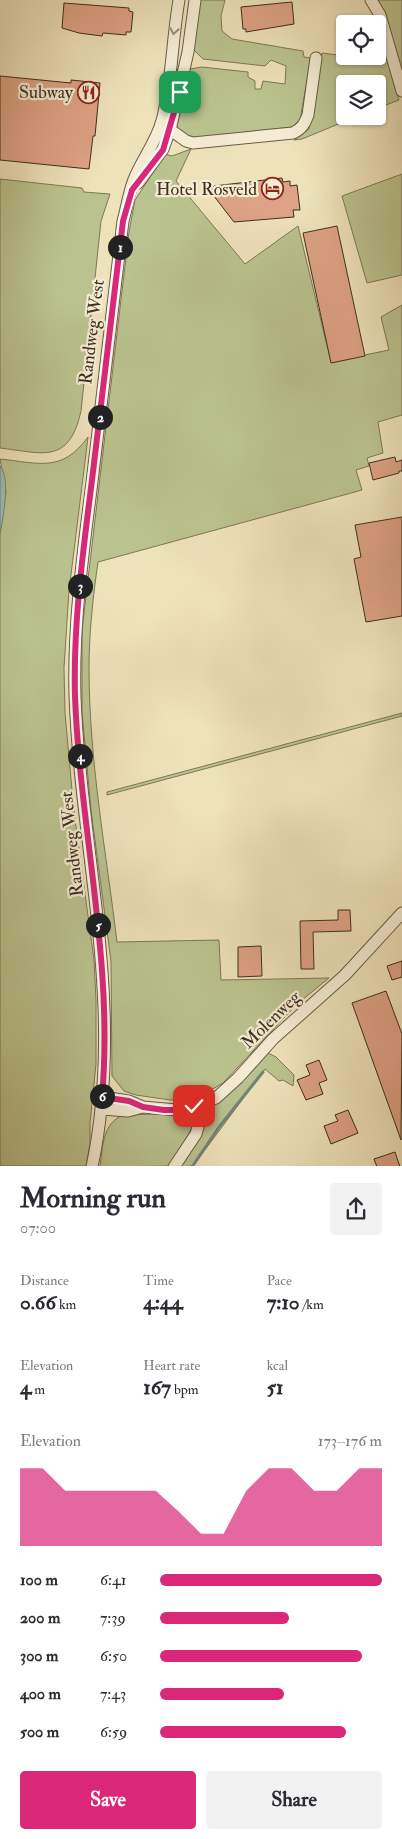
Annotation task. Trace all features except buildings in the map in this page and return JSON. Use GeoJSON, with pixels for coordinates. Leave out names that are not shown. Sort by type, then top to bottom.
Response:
{"type":"FeatureCollection","features":[{"type":"Feature","properties":{"kind":"street","name":"Randweg West"},"geometry":{"type":"LineString","coordinates":[[92,1166],[101,1109],[106,1019],[96,891],[79,747],[74,646],[123,221],[132,190],[163,150],[173,38],[180,0]]}},
{"type":"Feature","properties":{"kind":"street","name":"Randweg West"},"geometry":{"type":"LineString","coordinates":[[166,127],[186,60],[195,0]]}},
{"type":"Feature","properties":{"kind":"street"},"geometry":{"type":"LineString","coordinates":[[371,0],[380,15],[402,91]]}},
{"type":"Feature","properties":{"kind":"street"},"geometry":{"type":"LineString","coordinates":[[166,127],[193,143],[293,133],[299,130],[305,123],[308,115],[316,58]]}},
{"type":"Feature","properties":{"kind":"street","name":"Molenweg"},"geometry":{"type":"LineString","coordinates":[[102,1097],[129,1101],[143,1107],[177,1110],[216,1098],[238,1078],[273,1039],[345,975],[402,913]]}},
{"type":"Feature","properties":{"kind":"street"},"geometry":{"type":"LineString","coordinates":[[174,1166],[196,1134],[198,1127],[194,1106]]}},
{"type":"Feature","properties":{"kind":"street","name":"Molenweg"},"geometry":{"type":"LineString","coordinates":[[101,1109],[128,1111],[143,1107]]}},
{"type":"Feature","properties":{"kind":"green space"},"geometry":{"type":"Polygon","coordinates":[[[200,0],[225,0],[221,16],[222,31],[232,39],[303,51],[304,57],[311,58],[300,120],[292,127],[195,138],[185,134],[177,127],[176,123],[190,69],[202,67],[248,72],[248,77],[255,81],[255,89],[261,89],[263,81],[285,84],[286,66],[271,60],[265,66],[203,59],[193,49],[200,0]]]}},
{"type":"Feature","properties":{"kind":"green space"},"geometry":{"type":"Polygon","coordinates":[[[376,0],[402,0],[402,78],[386,15],[376,0]]]}},
{"type":"Feature","properties":{"kind":"green space"},"geometry":{"type":"Polygon","coordinates":[[[322,53],[336,55],[336,65],[386,65],[386,55],[399,100],[386,105],[386,75],[336,75],[336,125],[302,139],[294,140],[309,129],[322,53]]]}},
{"type":"Feature","properties":{"kind":"green space"},"geometry":{"type":"Polygon","coordinates":[[[191,149],[176,181],[245,264],[298,226],[331,362],[389,350],[381,317],[402,305],[402,415],[378,422],[383,453],[367,458],[369,466],[356,470],[362,490],[98,562],[90,642],[90,702],[95,771],[117,942],[219,940],[221,980],[329,978],[297,1004],[223,1083],[201,1096],[188,1100],[170,1100],[136,1095],[124,1091],[112,1076],[111,961],[91,810],[82,712],[82,630],[129,232],[135,200],[165,154],[172,156],[191,149]]]}},
{"type":"Feature","properties":{"kind":"green space"},"geometry":{"type":"Polygon","coordinates":[[[402,174],[402,275],[367,283],[342,196],[402,174]]]}},
{"type":"Feature","properties":{"kind":"green space"},"geometry":{"type":"Polygon","coordinates":[[[0,179],[82,188],[84,192],[110,194],[101,221],[81,411],[76,428],[69,440],[61,448],[52,452],[41,453],[0,448],[0,179]]]}},
{"type":"Feature","properties":{"kind":"green space"},"geometry":{"type":"Polygon","coordinates":[[[88,437],[69,591],[64,668],[65,713],[74,812],[94,960],[96,1064],[90,1123],[90,1143],[86,1166],[0,1166],[0,534],[6,492],[0,459],[38,463],[59,461],[69,456],[88,437]]]}},
{"type":"Feature","properties":{"kind":"green space"},"geometry":{"type":"Polygon","coordinates":[[[402,713],[402,716],[107,795],[107,792],[402,713]]]}},
{"type":"Feature","properties":{"kind":"green space"},"geometry":{"type":"Polygon","coordinates":[[[268,1053],[276,1057],[294,1075],[293,1086],[283,1080],[279,1081],[265,1069],[193,1166],[179,1166],[201,1127],[202,1114],[207,1106],[231,1092],[268,1053]]]}},
{"type":"Feature","properties":{"kind":"green space"},"geometry":{"type":"Polygon","coordinates":[[[184,1113],[193,1121],[192,1128],[170,1166],[100,1166],[107,1130],[116,1119],[123,1115],[184,1113]]]}},
{"type":"Feature","properties":{"kind":"water"},"geometry":{"type":"Polygon","coordinates":[[[0,466],[5,479],[6,489],[0,534],[0,466]]]}},
{"type":"Feature","properties":{"kind":"waterway"},"geometry":{"type":"LineString","coordinates":[[193,1166],[219,1127],[263,1072]]}},
{"type":"Feature","properties":{"kind":"place","name":"Subway"},"geometry":{"type":"Point","coordinates":[89,92]}},
{"type":"Feature","properties":{"kind":"place","name":"Hotel Rosveld"},"geometry":{"type":"Point","coordinates":[273,189]}},
{"type":"Feature","properties":{"kind":"route"},"geometry":{"type":"LineString","coordinates":[[180,92],[163,150],[132,190],[123,221],[74,646],[75,697],[79,747],[96,891],[106,1019],[102,1097],[129,1101],[143,1107],[164,1110],[177,1110],[194,1106]]}}]}
